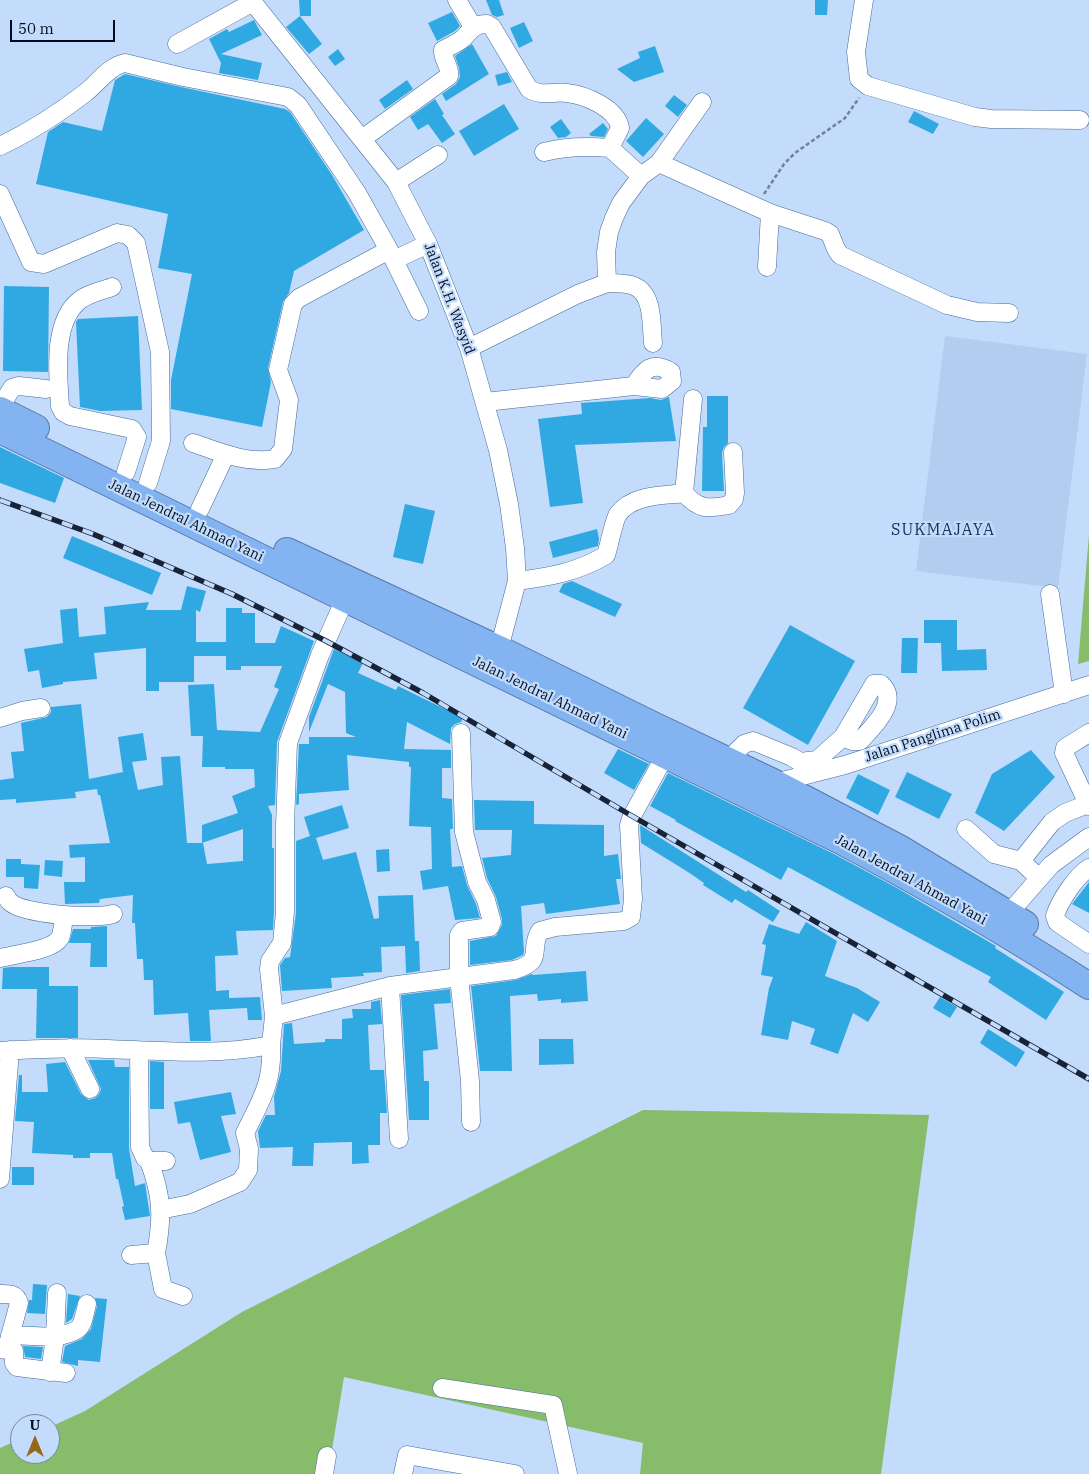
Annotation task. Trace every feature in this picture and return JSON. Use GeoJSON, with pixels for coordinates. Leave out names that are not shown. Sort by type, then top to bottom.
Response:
{"type":"FeatureCollection","features":[{"type":"Feature","properties":{"kind":"highway","name":"Jalan Jendral Ahmad Yani"},"geometry":{"type":"LineString","coordinates":[[0,408],[200,509],[499,649],[776,783],[900,849],[1002,920],[1089,986]]}},
{"type":"Feature","properties":{"kind":"highway","name":"Jalan Jendral Ahmad Yani"},"geometry":{"type":"LineString","coordinates":[[0,430],[666,754],[918,881],[1002,920],[1089,966]]}},
{"type":"Feature","properties":{"kind":"street"},"geometry":{"type":"LineString","coordinates":[[457,0],[473,27]]}},
{"type":"Feature","properties":{"kind":"street"},"geometry":{"type":"LineString","coordinates":[[864,0],[856,52],[859,79],[868,86],[975,117],[992,119],[1080,120]]}},
{"type":"Feature","properties":{"kind":"street"},"geometry":{"type":"LineString","coordinates":[[177,44],[252,1]]}},
{"type":"Feature","properties":{"kind":"street","name":"Jalan K.H. Wasyid"},"geometry":{"type":"LineString","coordinates":[[252,1],[396,182],[428,244],[469,348],[498,450],[509,504],[515,548],[517,582],[499,649]]}},
{"type":"Feature","properties":{"kind":"street"},"geometry":{"type":"LineString","coordinates":[[362,139],[449,76],[443,52],[462,39],[473,27],[484,24],[490,25],[526,84],[534,92],[545,94],[568,93],[580,96],[612,113],[616,117],[620,128],[610,148]]}},
{"type":"Feature","properties":{"kind":"street"},"geometry":{"type":"LineString","coordinates":[[0,146],[21,136],[86,92],[118,64],[125,63],[183,77],[288,97],[298,105],[357,193],[392,255],[419,311]]}},
{"type":"Feature","properties":{"kind":"street"},"geometry":{"type":"LineString","coordinates":[[607,282],[606,252],[611,225],[621,203],[641,176],[659,163],[702,102]]}},
{"type":"Feature","properties":{"kind":"street"},"geometry":{"type":"LineString","coordinates":[[544,152],[579,146],[610,148],[641,176]]}},
{"type":"Feature","properties":{"kind":"street"},"geometry":{"type":"LineString","coordinates":[[396,182],[438,155]]}},
{"type":"Feature","properties":{"kind":"street"},"geometry":{"type":"LineString","coordinates":[[659,163],[763,209],[825,231],[830,234],[840,255],[947,304],[977,312],[1009,313]]}},
{"type":"Feature","properties":{"kind":"street"},"geometry":{"type":"LineString","coordinates":[[0,194],[31,262],[44,264],[117,233],[128,234],[136,243],[160,352],[161,441],[137,477]]}},
{"type":"Feature","properties":{"kind":"street"},"geometry":{"type":"LineString","coordinates":[[763,209],[767,267]]}},
{"type":"Feature","properties":{"kind":"street"},"geometry":{"type":"LineString","coordinates":[[193,443],[226,454],[261,461],[275,459],[283,449],[289,400],[278,370],[293,304],[299,298],[392,255],[428,244]]}},
{"type":"Feature","properties":{"kind":"street"},"geometry":{"type":"LineString","coordinates":[[469,348],[578,294],[607,282],[634,286],[641,290],[648,300],[653,343]]}},
{"type":"Feature","properties":{"kind":"street"},"geometry":{"type":"LineString","coordinates":[[112,287],[82,298],[74,306],[66,320],[59,337],[60,406],[63,412],[70,416],[132,429],[137,437],[137,477]]}},
{"type":"Feature","properties":{"kind":"street"},"geometry":{"type":"LineString","coordinates":[[0,408],[12,388],[19,386],[46,389]]}},
{"type":"Feature","properties":{"kind":"street"},"geometry":{"type":"LineString","coordinates":[[485,402],[634,386]]}},
{"type":"Feature","properties":{"kind":"street"},"geometry":{"type":"LineString","coordinates":[[693,399],[684,493],[693,504],[703,507],[729,504],[734,498],[733,452]]}},
{"type":"Feature","properties":{"kind":"street"},"geometry":{"type":"LineString","coordinates":[[200,509],[226,454]]}},
{"type":"Feature","properties":{"kind":"street"},"geometry":{"type":"LineString","coordinates":[[517,582],[572,571],[593,563],[606,555],[618,514],[629,505],[643,498],[684,493]]}},
{"type":"Feature","properties":{"kind":"street"},"geometry":{"type":"LineString","coordinates":[[1050,594],[1064,694]]}},
{"type":"Feature","properties":{"kind":"street"},"geometry":{"type":"LineString","coordinates":[[160,1210],[190,1204],[240,1182],[248,1170],[249,1149],[244,1133],[268,1086],[274,1016],[269,969],[270,961],[282,943],[285,920],[285,826],[288,743],[320,655],[345,599]]}},
{"type":"Feature","properties":{"kind":"street","name":"Jalan Panglima Polim"},"geometry":{"type":"LineString","coordinates":[[776,783],[845,765],[1089,685]]}},
{"type":"Feature","properties":{"kind":"street"},"geometry":{"type":"LineString","coordinates":[[0,718],[22,711],[41,708]]}},
{"type":"Feature","properties":{"kind":"street"},"geometry":{"type":"LineString","coordinates":[[461,733],[464,832],[477,882],[486,900],[492,922],[490,927],[460,933],[459,977],[470,1081],[470,1122]]}},
{"type":"Feature","properties":{"kind":"street"},"geometry":{"type":"LineString","coordinates":[[1021,861],[1052,822],[1088,800],[1064,753],[1065,748],[1088,736]]}},
{"type":"Feature","properties":{"kind":"street"},"geometry":{"type":"LineString","coordinates":[[728,760],[744,744],[753,741],[800,762],[817,760],[843,737]]}},
{"type":"Feature","properties":{"kind":"street"},"geometry":{"type":"LineString","coordinates":[[274,1016],[390,986],[525,967],[532,962],[535,956],[537,936],[540,931],[555,927],[624,921],[631,917],[629,825],[666,754]]}},
{"type":"Feature","properties":{"kind":"street"},"geometry":{"type":"LineString","coordinates":[[966,829],[994,854],[1021,861],[1039,878]]}},
{"type":"Feature","properties":{"kind":"street"},"geometry":{"type":"LineString","coordinates":[[1002,920],[1051,865],[1089,837]]}},
{"type":"Feature","properties":{"kind":"street"},"geometry":{"type":"LineString","coordinates":[[1089,868],[1081,874],[1057,908],[1055,916],[1057,922],[1089,944]]}},
{"type":"Feature","properties":{"kind":"street"},"geometry":{"type":"LineString","coordinates":[[6,896],[11,903],[44,913],[103,917],[112,914]]}},
{"type":"Feature","properties":{"kind":"street"},"geometry":{"type":"LineString","coordinates":[[0,958],[47,948],[56,943],[61,937],[64,914]]}},
{"type":"Feature","properties":{"kind":"street"},"geometry":{"type":"LineString","coordinates":[[390,986],[399,1139]]}},
{"type":"Feature","properties":{"kind":"street"},"geometry":{"type":"LineString","coordinates":[[0,1179],[5,1050],[70,1048],[214,1052],[271,1045]]}},
{"type":"Feature","properties":{"kind":"street"},"geometry":{"type":"LineString","coordinates":[[70,1048],[90,1089]]}},
{"type":"Feature","properties":{"kind":"street"},"geometry":{"type":"LineString","coordinates":[[139,1051],[140,1147],[142,1154],[157,1161],[160,1231],[156,1253],[163,1289],[183,1296]]}},
{"type":"Feature","properties":{"kind":"street"},"geometry":{"type":"LineString","coordinates":[[131,1254],[156,1253]]}},
{"type":"Feature","properties":{"kind":"street"},"geometry":{"type":"LineString","coordinates":[[6,1344],[15,1351],[14,1363],[17,1367],[58,1372],[55,1337],[57,1293]]}},
{"type":"Feature","properties":{"kind":"street"},"geometry":{"type":"LineString","coordinates":[[0,1294],[13,1294],[19,1303],[6,1344]]}},
{"type":"Feature","properties":{"kind":"street"},"geometry":{"type":"LineString","coordinates":[[6,1344],[55,1337],[79,1330],[83,1324],[87,1304]]}},
{"type":"Feature","properties":{"kind":"street"},"geometry":{"type":"LineString","coordinates":[[442,1388],[553,1405],[568,1474]]}},
{"type":"Feature","properties":{"kind":"street"},"geometry":{"type":"LineString","coordinates":[[403,1474],[406,1455],[515,1474]]}},
{"type":"Feature","properties":{"kind":"street"},"geometry":{"type":"LineString","coordinates":[[324,1474],[327,1456]]}},
{"type":"Feature","properties":{"kind":"path"},"geometry":{"type":"LineString","coordinates":[[763,209],[782,166],[795,153],[845,118],[868,86]]}},
{"type":"Feature","properties":{"kind":"shaded area"},"geometry":{"type":"Polygon","coordinates":[[[945,336],[1087,354],[1058,588],[916,571],[945,336]]]}},
{"type":"Feature","properties":{"kind":"green space"},"geometry":{"type":"Polygon","coordinates":[[[1089,535],[1089,661],[1078,664],[1089,535]]]}},
{"type":"Feature","properties":{"kind":"green space"},"geometry":{"type":"Polygon","coordinates":[[[643,1110],[929,1115],[881,1474],[640,1474],[643,1443],[344,1377],[328,1474],[0,1474],[0,1448],[10,1444],[10,1464],[60,1464],[60,1422],[85,1411],[242,1312],[643,1110]]]}},
{"type":"Feature","properties":{"kind":"building"},"geometry":{"type":"Polygon","coordinates":[[[299,0],[311,0],[311,16],[300,16],[299,0]]]}},
{"type":"Feature","properties":{"kind":"building"},"geometry":{"type":"Polygon","coordinates":[[[486,0],[499,0],[504,15],[497,17],[492,15],[486,0]]]}},
{"type":"Feature","properties":{"kind":"building"},"geometry":{"type":"Polygon","coordinates":[[[815,0],[828,0],[827,15],[815,15],[815,0]]]}},
{"type":"Feature","properties":{"kind":"building"},"geometry":{"type":"Polygon","coordinates":[[[452,12],[460,26],[437,41],[428,23],[452,12]]]}},
{"type":"Feature","properties":{"kind":"building"},"geometry":{"type":"Polygon","coordinates":[[[300,16],[322,44],[309,54],[286,27],[300,16]]]}},
{"type":"Feature","properties":{"kind":"building"},"geometry":{"type":"Polygon","coordinates":[[[254,20],[262,35],[221,54],[262,63],[258,80],[219,73],[221,63],[209,39],[227,29],[229,32],[254,20]]]}},
{"type":"Feature","properties":{"kind":"building"},"geometry":{"type":"Polygon","coordinates":[[[524,22],[533,41],[519,48],[510,28],[524,22]]]}},
{"type":"Feature","properties":{"kind":"building"},"geometry":{"type":"Polygon","coordinates":[[[472,44],[489,74],[446,101],[442,94],[456,84],[460,77],[455,56],[472,44]]]}},
{"type":"Feature","properties":{"kind":"building"},"geometry":{"type":"Polygon","coordinates":[[[655,46],[664,72],[634,82],[617,69],[640,58],[638,52],[655,46]]]}},
{"type":"Feature","properties":{"kind":"building"},"geometry":{"type":"Polygon","coordinates":[[[338,49],[345,59],[335,66],[328,57],[338,49]]]}},
{"type":"Feature","properties":{"kind":"building"},"geometry":{"type":"Polygon","coordinates":[[[507,72],[512,82],[498,86],[495,75],[507,72]]]}},
{"type":"Feature","properties":{"kind":"building"},"geometry":{"type":"Polygon","coordinates":[[[125,74],[285,109],[290,112],[332,175],[364,230],[294,271],[289,293],[283,302],[268,368],[271,382],[262,427],[171,409],[171,380],[192,274],[158,268],[168,214],[36,184],[48,132],[63,122],[102,131],[115,80],[125,74]]]}},
{"type":"Feature","properties":{"kind":"building"},"geometry":{"type":"Polygon","coordinates":[[[407,80],[413,89],[385,109],[379,100],[407,80]]]}},
{"type":"Feature","properties":{"kind":"building"},"geometry":{"type":"Polygon","coordinates":[[[674,95],[687,105],[678,117],[665,106],[674,95]]]}},
{"type":"Feature","properties":{"kind":"building"},"geometry":{"type":"Polygon","coordinates":[[[435,99],[444,114],[442,115],[455,134],[442,143],[428,124],[418,130],[410,117],[435,99]]]}},
{"type":"Feature","properties":{"kind":"building"},"geometry":{"type":"Polygon","coordinates":[[[504,104],[519,129],[474,156],[459,131],[504,104]]]}},
{"type":"Feature","properties":{"kind":"building"},"geometry":{"type":"Polygon","coordinates":[[[914,111],[939,124],[933,134],[908,122],[914,111]]]}},
{"type":"Feature","properties":{"kind":"building"},"geometry":{"type":"Polygon","coordinates":[[[646,118],[664,134],[643,157],[626,141],[646,118]]]}},
{"type":"Feature","properties":{"kind":"building"},"geometry":{"type":"Polygon","coordinates":[[[561,119],[571,133],[566,137],[558,138],[550,127],[561,119]]]}},
{"type":"Feature","properties":{"kind":"building"},"geometry":{"type":"Polygon","coordinates":[[[603,123],[608,129],[604,137],[591,136],[589,134],[603,123]]]}},
{"type":"Feature","properties":{"kind":"building"},"geometry":{"type":"Polygon","coordinates":[[[4,286],[49,287],[48,372],[3,371],[4,286]]]}},
{"type":"Feature","properties":{"kind":"building"},"geometry":{"type":"Polygon","coordinates":[[[138,316],[142,410],[100,411],[80,407],[76,322],[78,319],[138,316]]]}},
{"type":"Feature","properties":{"kind":"building"},"geometry":{"type":"Polygon","coordinates":[[[707,396],[728,396],[728,443],[722,453],[724,491],[702,491],[703,427],[707,427],[707,396]]]}},
{"type":"Feature","properties":{"kind":"building"},"geometry":{"type":"Polygon","coordinates":[[[669,397],[676,441],[575,445],[583,503],[550,507],[538,419],[582,414],[581,403],[650,398],[661,400],[669,397]]]}},
{"type":"Feature","properties":{"kind":"building"},"geometry":{"type":"Polygon","coordinates":[[[0,447],[64,478],[55,503],[0,483],[0,447]]]}},
{"type":"Feature","properties":{"kind":"building"},"geometry":{"type":"Polygon","coordinates":[[[405,504],[435,511],[423,564],[393,557],[405,504]]]}},
{"type":"Feature","properties":{"kind":"building"},"geometry":{"type":"Polygon","coordinates":[[[597,529],[598,546],[553,558],[549,542],[597,529]]]}},
{"type":"Feature","properties":{"kind":"building"},"geometry":{"type":"Polygon","coordinates":[[[72,536],[161,573],[152,595],[63,558],[72,536]]]}},
{"type":"Feature","properties":{"kind":"building"},"geometry":{"type":"Polygon","coordinates":[[[572,581],[622,604],[615,617],[559,592],[563,584],[572,581]]]}},
{"type":"Feature","properties":{"kind":"building"},"geometry":{"type":"Polygon","coordinates":[[[187,586],[206,591],[200,612],[196,610],[196,642],[226,642],[226,608],[242,608],[242,613],[255,613],[255,643],[275,643],[281,626],[314,641],[277,742],[275,805],[268,806],[272,815],[272,848],[274,848],[273,930],[236,931],[238,955],[215,956],[216,991],[229,990],[229,998],[260,997],[262,1020],[248,1020],[247,1008],[209,1010],[211,1041],[190,1041],[188,1013],[154,1015],[153,980],[144,980],[143,959],[137,959],[135,923],[132,923],[133,895],[100,899],[99,903],[65,904],[64,882],[85,882],[85,857],[70,858],[69,845],[110,843],[100,795],[98,795],[97,789],[75,792],[76,798],[16,803],[16,799],[0,800],[0,780],[14,778],[11,752],[24,751],[21,723],[47,717],[51,712],[51,707],[81,704],[89,779],[123,772],[118,737],[143,733],[147,760],[132,762],[138,790],[163,785],[161,757],[180,756],[187,843],[202,843],[202,825],[238,813],[232,796],[255,787],[254,769],[202,767],[203,736],[191,736],[188,685],[214,684],[217,730],[260,732],[279,689],[274,687],[282,666],[241,666],[241,670],[226,670],[226,656],[194,656],[194,682],[159,682],[159,691],[146,691],[146,648],[94,653],[97,679],[63,682],[63,684],[42,688],[39,670],[28,672],[24,649],[63,643],[60,610],[77,608],[79,637],[106,634],[104,607],[149,602],[146,610],[181,610],[187,586]],[[243,829],[202,843],[207,864],[243,861],[243,829]]]}},
{"type":"Feature","properties":{"kind":"building"},"geometry":{"type":"Polygon","coordinates":[[[924,620],[957,620],[957,650],[986,649],[987,670],[942,671],[941,643],[924,643],[924,620]]]}},
{"type":"Feature","properties":{"kind":"building"},"geometry":{"type":"Polygon","coordinates":[[[790,625],[855,661],[808,745],[743,708],[790,625]]]}},
{"type":"Feature","properties":{"kind":"building"},"geometry":{"type":"Polygon","coordinates":[[[902,638],[918,638],[917,673],[901,673],[902,638]]]}},
{"type":"Feature","properties":{"kind":"building"},"geometry":{"type":"Polygon","coordinates":[[[334,649],[363,663],[358,673],[396,690],[398,686],[463,718],[461,722],[451,728],[450,744],[407,722],[404,749],[451,750],[451,768],[442,768],[442,798],[452,799],[453,829],[450,829],[452,867],[462,866],[480,918],[455,920],[448,886],[423,890],[420,871],[432,869],[431,827],[409,826],[411,767],[409,767],[409,762],[347,755],[349,790],[299,794],[299,804],[296,805],[299,744],[309,744],[309,737],[356,737],[346,733],[345,692],[328,684],[309,732],[309,717],[334,649]]]}},
{"type":"Feature","properties":{"kind":"building"},"geometry":{"type":"Polygon","coordinates":[[[618,749],[649,764],[634,790],[604,773],[618,749]]]}},
{"type":"Feature","properties":{"kind":"building"},"geometry":{"type":"Polygon","coordinates":[[[1031,750],[1055,777],[1004,831],[975,813],[992,774],[1031,750]]]}},
{"type":"Feature","properties":{"kind":"building"},"geometry":{"type":"Polygon","coordinates":[[[907,772],[952,794],[939,819],[895,797],[907,772]]]}},
{"type":"Feature","properties":{"kind":"building"},"geometry":{"type":"Polygon","coordinates":[[[668,773],[834,854],[897,888],[996,946],[995,948],[1064,992],[1046,1020],[988,982],[991,977],[788,867],[781,880],[650,806],[668,773]]]}},
{"type":"Feature","properties":{"kind":"building"},"geometry":{"type":"Polygon","coordinates":[[[858,774],[890,790],[878,815],[846,798],[858,774]]]}},
{"type":"Feature","properties":{"kind":"building"},"geometry":{"type":"Polygon","coordinates":[[[474,800],[534,801],[534,824],[604,825],[604,856],[618,854],[621,879],[616,879],[620,904],[546,914],[544,903],[521,906],[523,955],[512,960],[470,965],[470,941],[496,936],[502,925],[496,897],[487,878],[482,858],[511,855],[512,830],[475,830],[474,800]]]}},
{"type":"Feature","properties":{"kind":"building"},"geometry":{"type":"Polygon","coordinates":[[[342,805],[349,828],[316,838],[323,860],[356,852],[374,919],[379,918],[378,896],[413,895],[415,941],[419,941],[420,971],[406,973],[405,946],[381,947],[382,972],[363,973],[364,976],[331,978],[332,988],[282,991],[280,965],[285,958],[290,957],[296,913],[296,841],[310,836],[304,817],[342,805]]]}},
{"type":"Feature","properties":{"kind":"building"},"geometry":{"type":"Polygon","coordinates":[[[640,825],[746,892],[748,890],[780,911],[773,922],[735,899],[732,903],[703,885],[704,883],[688,872],[641,843],[640,825]]]}},
{"type":"Feature","properties":{"kind":"building"},"geometry":{"type":"Polygon","coordinates":[[[389,849],[390,871],[377,872],[376,850],[389,849]]]}},
{"type":"Feature","properties":{"kind":"building"},"geometry":{"type":"Polygon","coordinates":[[[6,859],[21,859],[21,864],[40,865],[38,889],[24,888],[24,877],[6,877],[6,859]]]}},
{"type":"Feature","properties":{"kind":"building"},"geometry":{"type":"Polygon","coordinates":[[[45,860],[63,861],[62,877],[44,875],[45,860]]]}},
{"type":"Feature","properties":{"kind":"building"},"geometry":{"type":"Polygon","coordinates":[[[1089,882],[1089,913],[1072,904],[1089,882]]]}},
{"type":"Feature","properties":{"kind":"building"},"geometry":{"type":"Polygon","coordinates":[[[806,922],[837,941],[825,976],[857,988],[880,1002],[868,1022],[853,1013],[838,1054],[810,1044],[815,1029],[792,1021],[788,1040],[761,1035],[769,988],[773,977],[761,975],[766,945],[762,944],[769,924],[799,934],[806,922]]]}},
{"type":"Feature","properties":{"kind":"building"},"geometry":{"type":"Polygon","coordinates":[[[107,926],[107,967],[90,967],[91,943],[69,943],[73,929],[91,929],[91,927],[107,926]]]}},
{"type":"Feature","properties":{"kind":"building"},"geometry":{"type":"Polygon","coordinates":[[[49,967],[49,986],[78,986],[78,1038],[36,1038],[37,989],[2,989],[3,968],[49,967]]]}},
{"type":"Feature","properties":{"kind":"building"},"geometry":{"type":"Polygon","coordinates":[[[586,971],[588,1001],[561,1003],[561,999],[538,1001],[537,994],[510,996],[512,1071],[480,1071],[471,986],[516,980],[532,974],[586,971]]]}},
{"type":"Feature","properties":{"kind":"building"},"geometry":{"type":"Polygon","coordinates":[[[450,989],[451,1003],[434,1004],[438,1049],[423,1051],[424,1081],[429,1081],[429,1120],[409,1120],[401,995],[450,989]]]}},
{"type":"Feature","properties":{"kind":"building"},"geometry":{"type":"Polygon","coordinates":[[[940,997],[957,1007],[950,1018],[933,1008],[940,997]]]}},
{"type":"Feature","properties":{"kind":"building"},"geometry":{"type":"Polygon","coordinates":[[[380,1000],[382,1024],[368,1025],[370,1070],[384,1070],[387,1113],[380,1113],[380,1145],[368,1145],[369,1163],[352,1164],[352,1142],[314,1143],[313,1166],[292,1166],[293,1147],[260,1148],[258,1131],[266,1115],[275,1115],[274,1097],[281,1071],[284,1024],[292,1023],[294,1044],[325,1042],[325,1039],[342,1039],[342,1019],[353,1018],[352,1009],[371,1009],[371,1002],[380,1000]]]}},
{"type":"Feature","properties":{"kind":"building"},"geometry":{"type":"Polygon","coordinates":[[[988,1029],[1025,1052],[1016,1067],[980,1043],[988,1029]]]}},
{"type":"Feature","properties":{"kind":"building"},"geometry":{"type":"Polygon","coordinates":[[[539,1039],[573,1039],[574,1064],[539,1065],[539,1039]]]}},
{"type":"Feature","properties":{"kind":"building"},"geometry":{"type":"Polygon","coordinates":[[[88,1060],[114,1060],[115,1067],[129,1067],[129,1148],[135,1186],[145,1183],[150,1216],[125,1220],[122,1207],[124,1206],[118,1179],[116,1179],[112,1153],[90,1153],[90,1158],[73,1158],[73,1155],[32,1153],[34,1122],[15,1121],[19,1075],[22,1075],[22,1092],[48,1092],[46,1064],[65,1062],[81,1094],[89,1100],[95,1098],[101,1089],[88,1060]]]}},
{"type":"Feature","properties":{"kind":"building"},"geometry":{"type":"Polygon","coordinates":[[[150,1061],[164,1062],[164,1109],[150,1109],[150,1061]]]}},
{"type":"Feature","properties":{"kind":"building"},"geometry":{"type":"Polygon","coordinates":[[[231,1092],[236,1114],[221,1116],[231,1152],[200,1160],[190,1122],[178,1124],[174,1102],[231,1092]]]}},
{"type":"Feature","properties":{"kind":"building"},"geometry":{"type":"Polygon","coordinates":[[[12,1167],[34,1167],[34,1185],[12,1185],[12,1167]]]}},
{"type":"Feature","properties":{"kind":"building"},"geometry":{"type":"Polygon","coordinates":[[[33,1284],[47,1285],[45,1314],[27,1313],[29,1300],[32,1300],[33,1284]]]}},
{"type":"Feature","properties":{"kind":"building"},"geometry":{"type":"Polygon","coordinates":[[[68,1294],[80,1296],[72,1319],[66,1323],[68,1294]]]}},
{"type":"Feature","properties":{"kind":"building"},"geometry":{"type":"Polygon","coordinates":[[[95,1298],[107,1299],[100,1362],[78,1360],[78,1366],[62,1362],[65,1346],[82,1339],[91,1329],[97,1306],[95,1298]]]}},
{"type":"Feature","properties":{"kind":"building"},"geometry":{"type":"Polygon","coordinates":[[[23,1346],[43,1347],[41,1359],[25,1357],[23,1346]]]}},
{"type":"Feature","properties":{"kind":"railway"},"geometry":{"type":"LineString","coordinates":[[0,500],[93,534],[232,594],[326,641],[423,693],[632,816],[1089,1079]]}},
{"type":"Feature","properties":{"kind":"district","name":"SUKMAJAYA"},"geometry":{"type":"Point","coordinates":[943,530]}}]}
